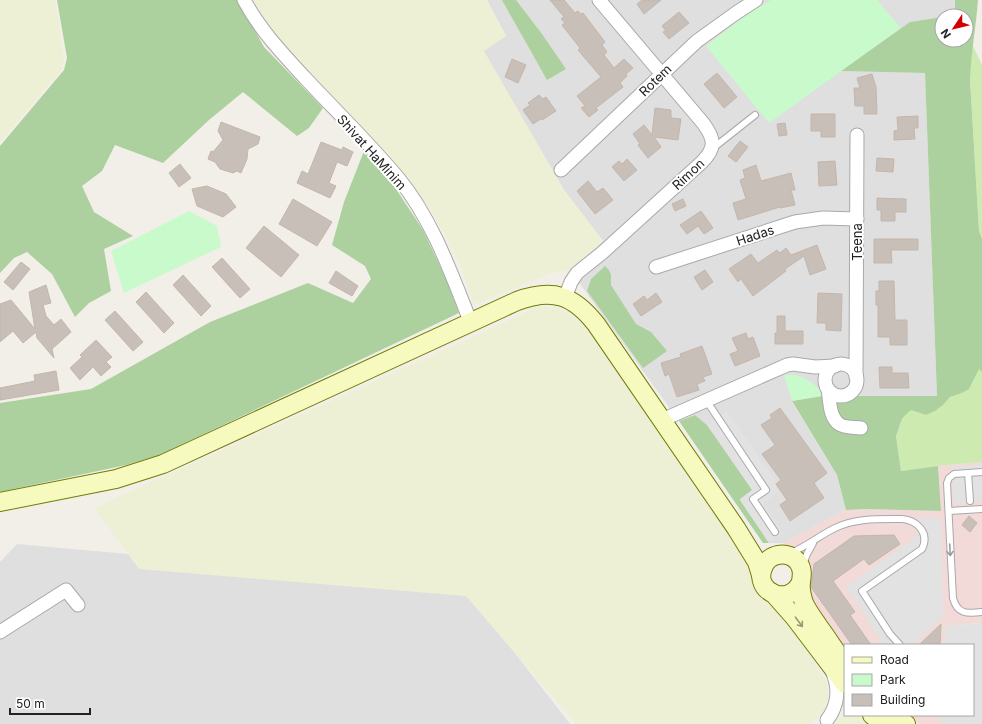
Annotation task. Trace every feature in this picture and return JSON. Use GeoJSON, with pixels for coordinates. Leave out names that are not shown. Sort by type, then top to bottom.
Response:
{"type":"FeatureCollection","features":[{"type":"Feature","properties":{"kind":"main road"},"geometry":{"type":"LineString","coordinates":[[0,502],[116,479],[164,464],[471,322],[529,297],[552,294],[565,298],[580,306],[596,324],[736,528],[757,562],[765,587],[773,593],[837,664]]}},
{"type":"Feature","properties":{"kind":"main road"},"geometry":{"type":"LineString","coordinates":[[736,528],[755,545],[778,555],[789,556],[796,560],[801,567],[802,597],[837,664],[844,682]]}},
{"type":"Feature","properties":{"kind":"main road"},"geometry":{"type":"LineString","coordinates":[[761,575],[764,564],[770,558],[778,555]]}},
{"type":"Feature","properties":{"kind":"main road"},"geometry":{"type":"LineString","coordinates":[[773,593],[782,596],[790,594],[797,589],[802,579]]}},
{"type":"Feature","properties":{"kind":"main road"},"geometry":{"type":"LineString","coordinates":[[873,716],[884,724]]}},
{"type":"Feature","properties":{"kind":"main road"},"geometry":{"type":"LineString","coordinates":[[892,716],[906,724]]}},
{"type":"Feature","properties":{"kind":"street","name":"Shivat HaMinim"},"geometry":{"type":"LineString","coordinates":[[244,0],[259,25],[276,47],[385,163],[413,199],[425,218],[442,252],[471,322]]}},
{"type":"Feature","properties":{"kind":"street","name":"Rimon"},"geometry":{"type":"LineString","coordinates":[[565,298],[571,282],[577,273],[602,253],[702,162],[711,150],[712,140],[708,130],[599,0]]}},
{"type":"Feature","properties":{"kind":"street","name":"Rotem"},"geometry":{"type":"LineString","coordinates":[[561,170],[697,42],[716,26],[756,0]]}},
{"type":"Feature","properties":{"kind":"street","name":"Teena"},"geometry":{"type":"LineString","coordinates":[[856,377],[857,135]]}},
{"type":"Feature","properties":{"kind":"street","name":"Hadas"},"geometry":{"type":"LineString","coordinates":[[656,267],[795,222],[823,218],[857,219]]}},
{"type":"Feature","properties":{"kind":"street"},"geometry":{"type":"LineString","coordinates":[[856,349],[851,358],[830,369],[826,374],[825,380],[832,415],[836,421],[840,425],[861,428]]}},
{"type":"Feature","properties":{"kind":"street"},"geometry":{"type":"LineString","coordinates":[[662,420],[787,365],[794,364],[815,367],[838,365],[847,366],[852,369],[856,377],[856,386],[847,394],[841,396],[835,395],[827,388],[823,381],[815,373],[802,366]]}},
{"type":"Feature","properties":{"kind":"street"},"geometry":{"type":"LineString","coordinates":[[0,632],[66,590],[78,605]]}},
{"type":"Feature","properties":{"kind":"street"},"geometry":{"type":"LineString","coordinates":[[824,722],[834,709],[837,696],[837,664]]}},
{"type":"Feature","properties":{"kind":"street"},"geometry":{"type":"LineString","coordinates":[[824,722],[844,709]]}},
{"type":"Feature","properties":{"kind":"lane"},"geometry":{"type":"LineString","coordinates":[[711,150],[755,115]]}},
{"type":"Feature","properties":{"kind":"lane"},"geometry":{"type":"LineString","coordinates":[[706,400],[766,490],[753,499],[775,532]]}},
{"type":"Feature","properties":{"kind":"lane"},"geometry":{"type":"LineString","coordinates":[[982,472],[954,474],[949,478],[947,483],[954,603],[964,612],[971,614],[982,612]]}},
{"type":"Feature","properties":{"kind":"lane"},"geometry":{"type":"LineString","coordinates":[[968,473],[970,501]]}},
{"type":"Feature","properties":{"kind":"lane"},"geometry":{"type":"LineString","coordinates":[[948,512],[982,509]]}},
{"type":"Feature","properties":{"kind":"lane"},"geometry":{"type":"LineString","coordinates":[[778,555],[792,552],[840,526],[864,519],[902,519],[909,520],[918,526],[924,535],[924,545],[922,549],[862,591],[890,634],[899,644]]}},
{"type":"Feature","properties":{"kind":"lane"},"geometry":{"type":"LineString","coordinates":[[802,579],[804,562],[815,540]]}},
{"type":"Feature","properties":{"kind":"shaded area"},"geometry":{"type":"Polygon","coordinates":[[[487,0],[955,0],[955,8],[934,8],[934,18],[910,22],[841,71],[925,73],[937,397],[822,396],[792,402],[837,475],[846,510],[783,543],[769,543],[740,499],[752,490],[707,425],[695,415],[679,421],[570,270],[603,241],[564,190],[483,51],[506,36],[487,0]]]}},
{"type":"Feature","properties":{"kind":"shaded area"},"geometry":{"type":"Polygon","coordinates":[[[727,411],[776,481],[774,483],[779,491],[763,503],[784,533],[769,543],[740,499],[752,490],[707,425],[727,411]]]}},
{"type":"Feature","properties":{"kind":"shaded area"},"geometry":{"type":"Polygon","coordinates":[[[982,462],[982,623],[946,626],[945,644],[844,644],[844,654],[814,609],[800,557],[783,543],[846,510],[941,511],[938,466],[982,462]]]}},
{"type":"Feature","properties":{"kind":"shaded area"},"geometry":{"type":"Polygon","coordinates":[[[982,465],[982,501],[955,504],[951,467],[982,465]]]}},
{"type":"Feature","properties":{"kind":"shaded area"},"geometry":{"type":"Polygon","coordinates":[[[916,518],[941,518],[943,616],[915,644],[883,644],[846,587],[918,535],[916,518]]]}},
{"type":"Feature","properties":{"kind":"shaded area"},"geometry":{"type":"Polygon","coordinates":[[[17,544],[461,584],[570,724],[0,724],[0,562],[17,544]]]}},
{"type":"Feature","properties":{"kind":"shaded area"},"geometry":{"type":"Polygon","coordinates":[[[982,623],[982,724],[940,724],[941,716],[974,716],[974,644],[945,644],[946,626],[982,623]]]}},
{"type":"Feature","properties":{"kind":"shaded area"},"geometry":{"type":"Polygon","coordinates":[[[905,716],[941,716],[940,724],[920,724],[905,716]]]}},
{"type":"Feature","properties":{"kind":"green space"},"geometry":{"type":"Polygon","coordinates":[[[0,0],[55,0],[64,58],[62,69],[0,142],[0,0]]]}},
{"type":"Feature","properties":{"kind":"green space"},"geometry":{"type":"Polygon","coordinates":[[[57,0],[238,0],[264,47],[323,108],[309,128],[297,136],[243,92],[209,120],[163,163],[115,145],[102,171],[82,186],[94,212],[133,236],[104,249],[111,291],[89,303],[75,317],[52,274],[27,252],[14,258],[0,273],[0,146],[64,70],[67,58],[57,0]]]}},
{"type":"Feature","properties":{"kind":"green space"},"geometry":{"type":"Polygon","coordinates":[[[251,0],[487,0],[506,36],[484,51],[564,190],[603,241],[570,270],[552,273],[474,305],[461,266],[440,226],[423,199],[281,43],[253,6],[251,0]]]}},
{"type":"Feature","properties":{"kind":"green space"},"geometry":{"type":"Polygon","coordinates":[[[502,0],[516,0],[566,69],[547,80],[502,0]]]}},
{"type":"Feature","properties":{"kind":"green space"},"geometry":{"type":"Polygon","coordinates":[[[771,0],[877,0],[901,28],[769,123],[706,46],[746,15],[771,0]]]}},
{"type":"Feature","properties":{"kind":"green space"},"geometry":{"type":"Polygon","coordinates":[[[955,0],[978,0],[974,34],[974,8],[955,8],[955,0]]]}},
{"type":"Feature","properties":{"kind":"green space"},"geometry":{"type":"Polygon","coordinates":[[[934,18],[934,48],[972,48],[970,80],[979,231],[982,239],[982,372],[979,369],[969,389],[950,397],[935,411],[926,415],[911,410],[902,419],[896,436],[901,471],[938,466],[941,511],[846,510],[837,475],[792,401],[822,396],[937,396],[925,73],[840,71],[910,22],[934,18]]]}},
{"type":"Feature","properties":{"kind":"green space"},"geometry":{"type":"Polygon","coordinates":[[[972,48],[974,48],[982,65],[982,239],[979,231],[970,58],[972,48]]]}},
{"type":"Feature","properties":{"kind":"green space"},"geometry":{"type":"Polygon","coordinates":[[[364,151],[394,186],[423,230],[447,281],[459,313],[160,455],[126,465],[0,492],[0,403],[91,389],[210,322],[308,283],[353,303],[371,279],[365,266],[332,245],[344,202],[364,151]]]}},
{"type":"Feature","properties":{"kind":"green space"},"geometry":{"type":"Polygon","coordinates":[[[189,211],[217,226],[221,247],[124,293],[111,251],[189,211]]]}},
{"type":"Feature","properties":{"kind":"green space"},"geometry":{"type":"Polygon","coordinates":[[[605,266],[611,275],[611,285],[636,324],[651,332],[667,351],[643,368],[587,291],[591,279],[605,266]]]}},
{"type":"Feature","properties":{"kind":"green space"},"geometry":{"type":"Polygon","coordinates":[[[538,306],[558,308],[571,315],[585,327],[735,541],[747,563],[752,579],[758,590],[780,613],[798,636],[828,684],[828,697],[825,709],[820,717],[809,724],[576,724],[466,596],[139,569],[94,508],[538,306]]]}},
{"type":"Feature","properties":{"kind":"green space"},"geometry":{"type":"Polygon","coordinates":[[[979,368],[982,372],[982,462],[901,471],[896,436],[904,416],[911,409],[926,415],[944,404],[950,397],[969,389],[979,368]]]}},
{"type":"Feature","properties":{"kind":"green space"},"geometry":{"type":"Polygon","coordinates":[[[784,375],[796,375],[815,385],[822,396],[792,401],[784,375]]]}},
{"type":"Feature","properties":{"kind":"green space"},"geometry":{"type":"Polygon","coordinates":[[[695,415],[707,425],[753,490],[740,500],[769,543],[763,543],[679,421],[695,415]]]}},
{"type":"Feature","properties":{"kind":"green space"},"geometry":{"type":"Polygon","coordinates":[[[844,715],[844,716],[861,716],[868,724],[831,724],[844,715]]]}},
{"type":"Feature","properties":{"kind":"building"},"geometry":{"type":"Polygon","coordinates":[[[550,0],[564,0],[575,13],[578,11],[581,14],[583,13],[605,42],[602,45],[607,52],[604,55],[614,68],[624,59],[633,68],[626,74],[627,76],[620,83],[623,87],[596,108],[598,110],[589,117],[581,108],[585,106],[577,96],[601,77],[578,50],[580,48],[562,25],[565,23],[561,19],[564,17],[550,0]]]}},
{"type":"Feature","properties":{"kind":"building"},"geometry":{"type":"Polygon","coordinates":[[[642,0],[661,0],[644,14],[637,4],[642,0]]]}},
{"type":"Feature","properties":{"kind":"building"},"geometry":{"type":"Polygon","coordinates":[[[679,12],[689,23],[669,39],[663,32],[666,31],[662,26],[679,12]]]}},
{"type":"Feature","properties":{"kind":"building"},"geometry":{"type":"Polygon","coordinates":[[[512,59],[526,65],[518,83],[505,77],[512,59]]]}},
{"type":"Feature","properties":{"kind":"building"},"geometry":{"type":"Polygon","coordinates":[[[717,73],[737,97],[724,108],[704,84],[717,73]]]}},
{"type":"Feature","properties":{"kind":"building"},"geometry":{"type":"Polygon","coordinates":[[[872,74],[876,87],[877,114],[864,114],[864,106],[855,106],[854,88],[860,88],[857,78],[872,74]]]}},
{"type":"Feature","properties":{"kind":"building"},"geometry":{"type":"Polygon","coordinates":[[[539,95],[543,99],[546,97],[556,111],[533,124],[523,110],[530,105],[528,103],[539,95]]]}},
{"type":"Feature","properties":{"kind":"building"},"geometry":{"type":"Polygon","coordinates":[[[655,108],[671,110],[671,118],[681,119],[678,140],[654,137],[661,147],[648,158],[638,145],[640,144],[633,134],[644,125],[652,135],[655,108]]]}},
{"type":"Feature","properties":{"kind":"building"},"geometry":{"type":"Polygon","coordinates":[[[811,114],[835,114],[835,137],[821,137],[821,131],[811,131],[811,114]]]}},
{"type":"Feature","properties":{"kind":"building"},"geometry":{"type":"Polygon","coordinates":[[[918,116],[918,128],[914,128],[915,139],[894,140],[894,131],[898,130],[897,117],[918,116]]]}},
{"type":"Feature","properties":{"kind":"building"},"geometry":{"type":"Polygon","coordinates":[[[221,122],[260,137],[258,144],[248,149],[247,159],[241,173],[237,171],[233,173],[220,169],[215,162],[208,159],[211,151],[213,152],[223,140],[218,131],[221,122]]]}},
{"type":"Feature","properties":{"kind":"building"},"geometry":{"type":"Polygon","coordinates":[[[785,123],[787,135],[779,136],[777,124],[785,123]]]}},
{"type":"Feature","properties":{"kind":"building"},"geometry":{"type":"Polygon","coordinates":[[[740,141],[748,147],[736,162],[728,156],[740,141]]]}},
{"type":"Feature","properties":{"kind":"building"},"geometry":{"type":"Polygon","coordinates":[[[321,142],[342,150],[343,147],[353,152],[347,166],[337,162],[329,183],[336,186],[330,198],[297,183],[302,171],[308,174],[321,142]]]}},
{"type":"Feature","properties":{"kind":"building"},"geometry":{"type":"Polygon","coordinates":[[[877,158],[894,159],[893,172],[876,171],[877,158]]]}},
{"type":"Feature","properties":{"kind":"building"},"geometry":{"type":"Polygon","coordinates":[[[627,159],[637,170],[624,181],[612,167],[619,161],[622,164],[627,159]]]}},
{"type":"Feature","properties":{"kind":"building"},"geometry":{"type":"Polygon","coordinates":[[[835,161],[837,185],[819,186],[818,162],[835,161]]]}},
{"type":"Feature","properties":{"kind":"building"},"geometry":{"type":"Polygon","coordinates":[[[180,164],[191,178],[179,187],[169,173],[180,164]]]}},
{"type":"Feature","properties":{"kind":"building"},"geometry":{"type":"Polygon","coordinates":[[[756,165],[761,181],[791,173],[795,190],[791,190],[795,205],[780,207],[738,220],[733,203],[746,199],[740,180],[745,178],[743,170],[756,165]]]}},
{"type":"Feature","properties":{"kind":"building"},"geometry":{"type":"Polygon","coordinates":[[[588,181],[597,192],[603,188],[613,200],[595,214],[577,191],[588,181]]]}},
{"type":"Feature","properties":{"kind":"building"},"geometry":{"type":"Polygon","coordinates":[[[207,186],[226,194],[236,207],[223,217],[197,206],[192,189],[207,186]]]}},
{"type":"Feature","properties":{"kind":"building"},"geometry":{"type":"Polygon","coordinates":[[[877,198],[906,199],[906,212],[895,212],[895,221],[881,221],[881,210],[877,210],[877,198]]]}},
{"type":"Feature","properties":{"kind":"building"},"geometry":{"type":"Polygon","coordinates":[[[293,199],[332,222],[317,246],[279,224],[293,199]]]}},
{"type":"Feature","properties":{"kind":"building"},"geometry":{"type":"Polygon","coordinates":[[[683,199],[686,206],[675,211],[672,204],[683,199]]]}},
{"type":"Feature","properties":{"kind":"building"},"geometry":{"type":"Polygon","coordinates":[[[701,211],[713,228],[704,234],[698,226],[687,234],[680,225],[701,211]]]}},
{"type":"Feature","properties":{"kind":"building"},"geometry":{"type":"Polygon","coordinates":[[[264,226],[299,255],[281,277],[246,248],[264,226]]]}},
{"type":"Feature","properties":{"kind":"building"},"geometry":{"type":"Polygon","coordinates":[[[874,239],[918,239],[918,250],[891,250],[892,263],[874,263],[874,239]]]}},
{"type":"Feature","properties":{"kind":"building"},"geometry":{"type":"Polygon","coordinates":[[[817,245],[826,269],[810,275],[804,256],[785,269],[786,271],[753,296],[741,279],[738,282],[729,269],[751,254],[758,263],[777,250],[780,253],[786,248],[791,255],[817,245]]]}},
{"type":"Feature","properties":{"kind":"building"},"geometry":{"type":"Polygon","coordinates":[[[222,258],[250,289],[240,298],[212,267],[222,258]]]}},
{"type":"Feature","properties":{"kind":"building"},"geometry":{"type":"Polygon","coordinates":[[[21,262],[30,269],[13,290],[4,282],[21,262]]]}},
{"type":"Feature","properties":{"kind":"building"},"geometry":{"type":"Polygon","coordinates":[[[705,270],[713,282],[702,290],[694,277],[705,270]]]}},
{"type":"Feature","properties":{"kind":"building"},"geometry":{"type":"Polygon","coordinates":[[[336,271],[358,286],[352,296],[329,283],[336,271]]]}},
{"type":"Feature","properties":{"kind":"building"},"geometry":{"type":"Polygon","coordinates":[[[183,275],[211,306],[201,316],[173,285],[183,275]]]}},
{"type":"Feature","properties":{"kind":"building"},"geometry":{"type":"Polygon","coordinates":[[[879,281],[894,281],[895,320],[907,320],[907,345],[890,345],[890,337],[878,337],[878,305],[876,305],[876,291],[879,291],[879,281]]]}},
{"type":"Feature","properties":{"kind":"building"},"geometry":{"type":"Polygon","coordinates":[[[46,285],[51,303],[43,305],[46,316],[54,325],[61,319],[71,332],[52,349],[54,358],[37,338],[36,332],[23,343],[13,331],[0,342],[0,304],[11,300],[35,329],[29,292],[46,285]]]}},
{"type":"Feature","properties":{"kind":"building"},"geometry":{"type":"Polygon","coordinates":[[[146,292],[174,323],[164,333],[136,302],[146,292]]]}},
{"type":"Feature","properties":{"kind":"building"},"geometry":{"type":"Polygon","coordinates":[[[656,293],[662,302],[641,316],[633,304],[644,296],[647,300],[656,293]]]}},
{"type":"Feature","properties":{"kind":"building"},"geometry":{"type":"Polygon","coordinates":[[[818,293],[842,294],[841,331],[826,330],[826,323],[817,323],[818,293]]]}},
{"type":"Feature","properties":{"kind":"building"},"geometry":{"type":"Polygon","coordinates":[[[115,311],[143,342],[133,351],[105,320],[115,311]]]}},
{"type":"Feature","properties":{"kind":"building"},"geometry":{"type":"Polygon","coordinates":[[[777,316],[785,316],[785,331],[803,331],[803,344],[775,344],[775,333],[777,333],[777,316]]]}},
{"type":"Feature","properties":{"kind":"building"},"geometry":{"type":"Polygon","coordinates":[[[746,333],[748,339],[753,337],[760,356],[735,366],[730,354],[738,351],[732,338],[746,333]]]}},
{"type":"Feature","properties":{"kind":"building"},"geometry":{"type":"Polygon","coordinates":[[[96,340],[112,357],[106,362],[111,367],[101,376],[93,367],[80,380],[70,368],[82,357],[80,355],[96,340]]]}},
{"type":"Feature","properties":{"kind":"building"},"geometry":{"type":"Polygon","coordinates":[[[702,346],[712,374],[703,377],[705,381],[697,384],[699,390],[677,397],[669,374],[665,376],[661,363],[681,357],[680,354],[702,346]]]}},
{"type":"Feature","properties":{"kind":"building"},"geometry":{"type":"Polygon","coordinates":[[[879,367],[892,367],[892,373],[908,373],[909,388],[880,388],[879,367]]]}},
{"type":"Feature","properties":{"kind":"building"},"geometry":{"type":"Polygon","coordinates":[[[56,371],[59,390],[0,400],[0,388],[35,381],[34,375],[56,371]]]}},
{"type":"Feature","properties":{"kind":"building"},"geometry":{"type":"Polygon","coordinates":[[[780,408],[827,473],[814,483],[824,498],[790,521],[780,505],[787,500],[776,484],[781,480],[762,454],[775,445],[761,425],[772,418],[770,415],[780,408]]]}},
{"type":"Feature","properties":{"kind":"building"},"geometry":{"type":"Polygon","coordinates":[[[969,516],[977,523],[970,532],[962,525],[969,516]]]}},
{"type":"Feature","properties":{"kind":"building"},"geometry":{"type":"Polygon","coordinates":[[[894,535],[900,544],[869,565],[864,559],[833,581],[855,612],[850,615],[870,644],[851,644],[811,587],[814,564],[854,536],[894,535]]]}},
{"type":"Feature","properties":{"kind":"building"},"geometry":{"type":"Polygon","coordinates":[[[941,624],[940,644],[920,644],[941,624]]]}}]}
